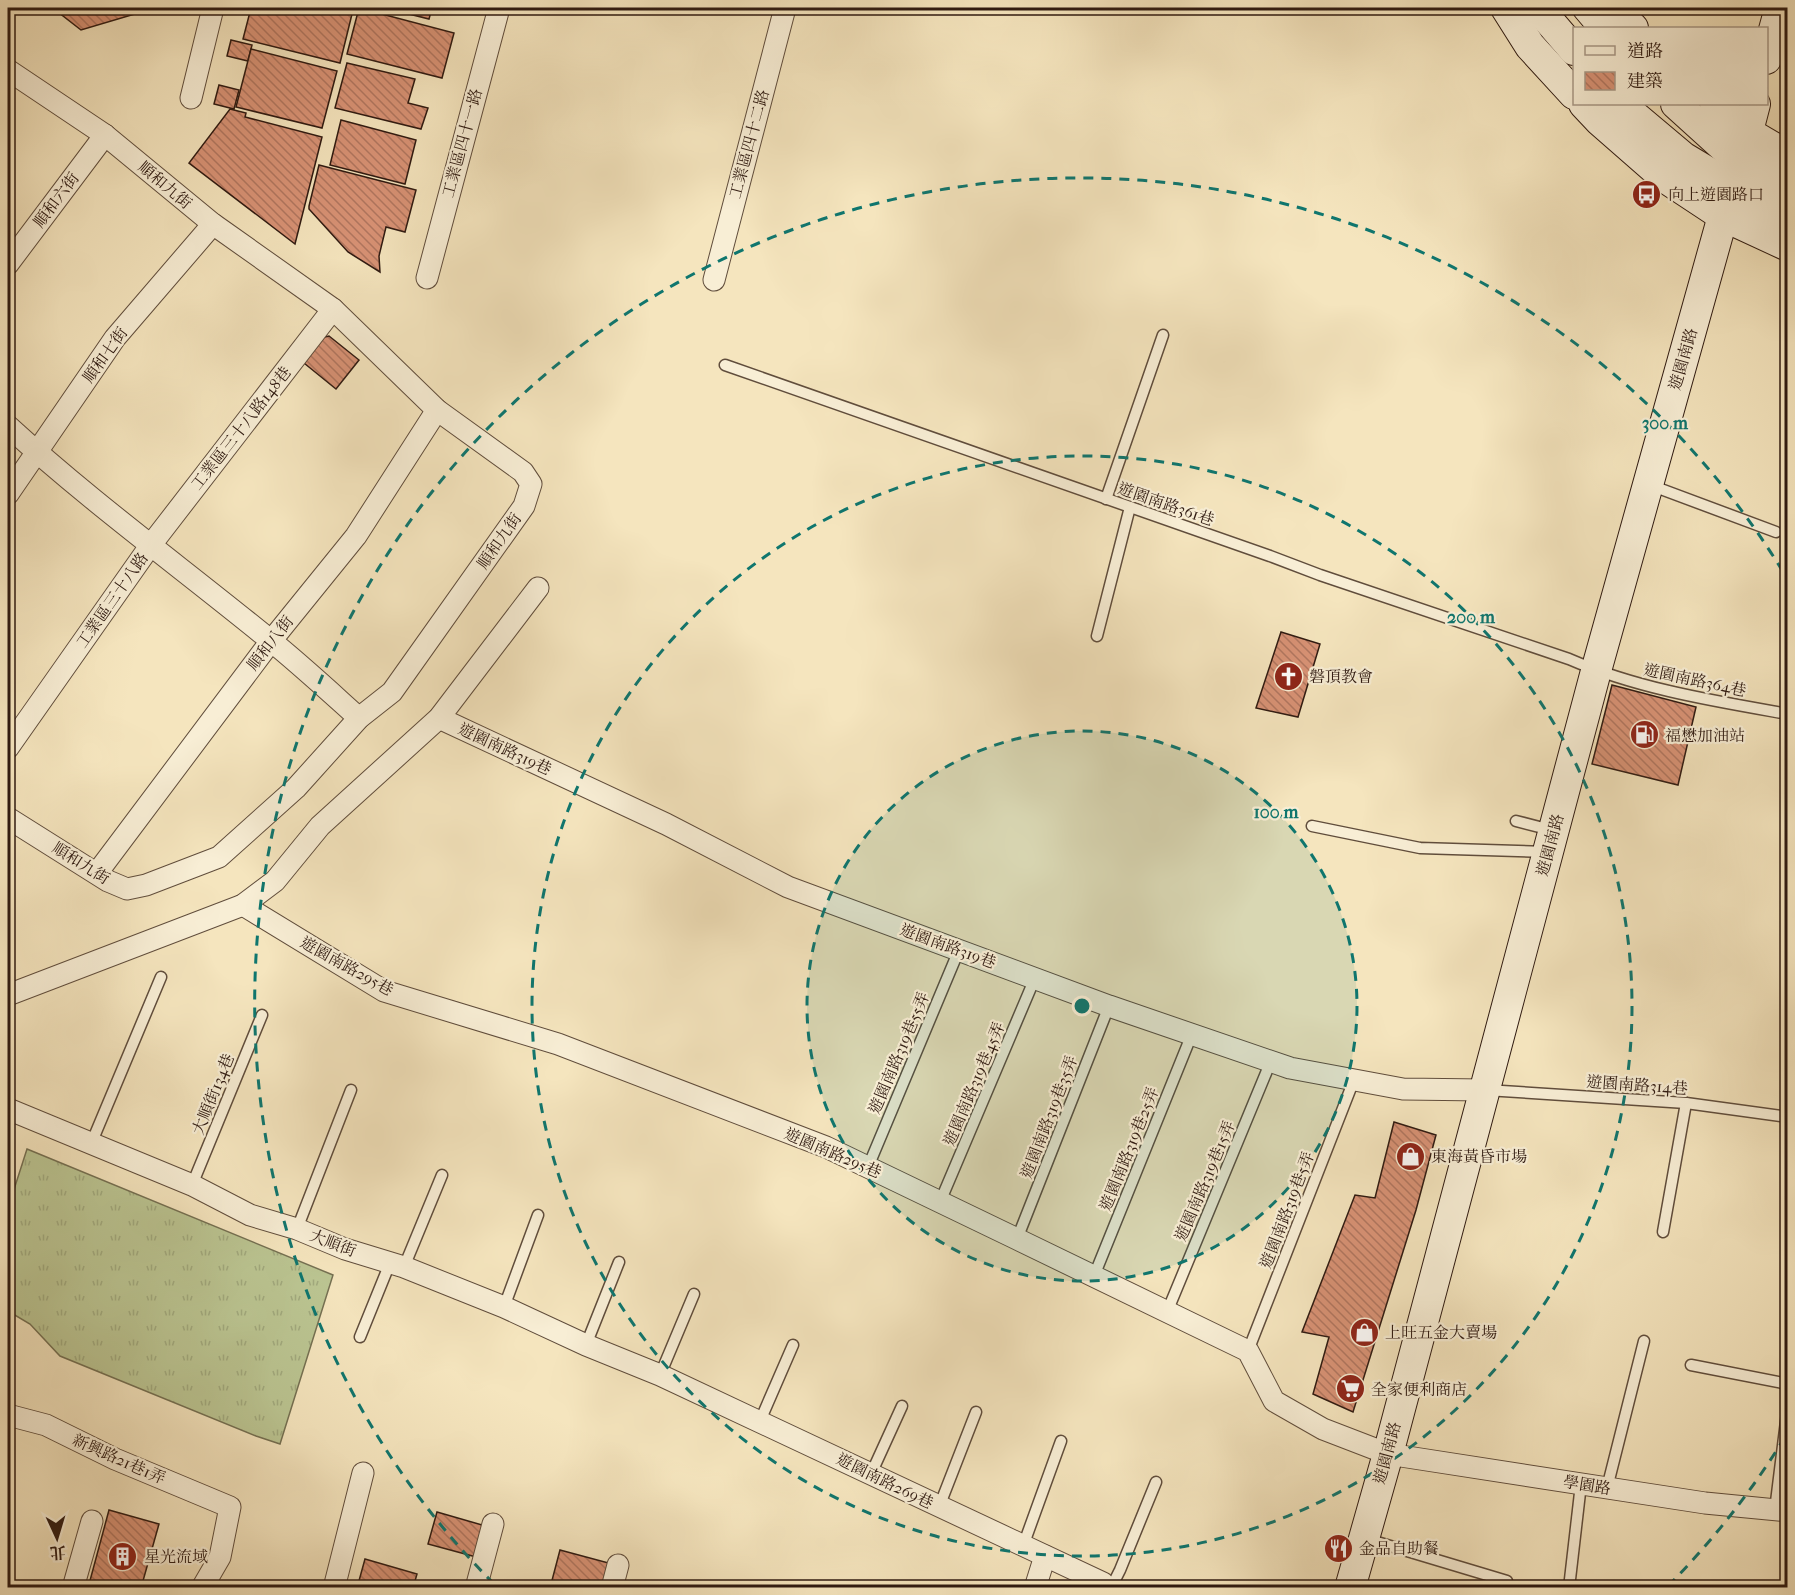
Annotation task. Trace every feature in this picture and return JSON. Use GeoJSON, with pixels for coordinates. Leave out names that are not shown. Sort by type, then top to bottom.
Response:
{"type":"FeatureCollection","features":[{"type":"Feature","properties":{"kind":"street"},"geometry":{"type":"LineString","coordinates":[[191,99],[213,8]]}},
{"type":"Feature","properties":{"kind":"street","name":"工業區四十一路"},"geometry":{"type":"LineString","coordinates":[[427,278],[499,8]]}},
{"type":"Feature","properties":{"kind":"street","name":"工業區四十二路"},"geometry":{"type":"LineString","coordinates":[[714,280],[785,8]]}},
{"type":"Feature","properties":{"kind":"street"},"geometry":{"type":"LineString","coordinates":[[1506,8],[1530,46],[1573,91]]}},
{"type":"Feature","properties":{"kind":"street"},"geometry":{"type":"LineString","coordinates":[[1538,8],[1573,48]]}},
{"type":"Feature","properties":{"kind":"street"},"geometry":{"type":"LineString","coordinates":[[1588,8],[1604,27]]}},
{"type":"Feature","properties":{"kind":"street"},"geometry":{"type":"LineString","coordinates":[[1613,8],[1632,27]]}},
{"type":"Feature","properties":{"kind":"street"},"geometry":{"type":"LineString","coordinates":[[1768,55],[1780,8]]}},
{"type":"Feature","properties":{"kind":"street","name":"順和九街"},"geometry":{"type":"LineString","coordinates":[[8,70],[105,135],[213,224],[333,309],[437,410],[523,472],[531,484],[524,506],[392,692],[359,718],[296,788],[219,857],[127,890],[108,881],[8,818]]}},
{"type":"Feature","properties":{"kind":"street"},"geometry":{"type":"LineString","coordinates":[[1585,105],[1664,177],[1723,216],[1788,246]]}},
{"type":"Feature","properties":{"kind":"street"},"geometry":{"type":"LineString","coordinates":[[1621,105],[1683,157],[1736,175],[1788,188]]}},
{"type":"Feature","properties":{"kind":"street"},"geometry":{"type":"LineString","coordinates":[[1677,105],[1736,175],[1788,219]]}},
{"type":"Feature","properties":{"kind":"street"},"geometry":{"type":"LineString","coordinates":[[1716,105],[1747,132],[1788,156]]}},
{"type":"Feature","properties":{"kind":"street","name":"遊園南路"},"geometry":{"type":"LineString","coordinates":[[1350,1587],[1388,1454],[1596,671],[1755,105]]}},
{"type":"Feature","properties":{"kind":"street","name":"順和六街"},"geometry":{"type":"LineString","coordinates":[[8,264],[105,135]]}},
{"type":"Feature","properties":{"kind":"street","name":"順和七街"},"geometry":{"type":"LineString","coordinates":[[8,494],[115,338],[213,224]]}},
{"type":"Feature","properties":{"kind":"street","name":"工業區三十八路148巷"},"geometry":{"type":"LineString","coordinates":[[150,546],[333,309]]}},
{"type":"Feature","properties":{"kind":"street","name":"順和八街"},"geometry":{"type":"LineString","coordinates":[[97,873],[271,640],[356,536],[437,410]]}},
{"type":"Feature","properties":{"kind":"street","name":"工業區三十八路"},"geometry":{"type":"LineString","coordinates":[[8,426],[36,453],[150,546],[8,748]]}},
{"type":"Feature","properties":{"kind":"street"},"geometry":{"type":"LineString","coordinates":[[150,546],[271,640],[359,718]]}},
{"type":"Feature","properties":{"kind":"street"},"geometry":{"type":"LineString","coordinates":[[8,995],[243,906],[275,881],[320,826],[439,718],[538,588]]}},
{"type":"Feature","properties":{"kind":"street","name":"遊園南路319巷"},"geometry":{"type":"LineString","coordinates":[[439,718],[666,824],[788,887],[1109,1006],[1290,1068],[1403,1089],[1484,1090]]}},
{"type":"Feature","properties":{"kind":"street","name":"遊園南路295巷"},"geometry":{"type":"LineString","coordinates":[[243,906],[384,991],[558,1044],[826,1147],[1248,1351]]}},
{"type":"Feature","properties":{"kind":"street","name":"大順街"},"geometry":{"type":"LineString","coordinates":[[8,1109],[192,1185],[250,1215],[297,1229],[345,1249],[397,1265],[504,1307],[586,1345],[660,1375]]}},
{"type":"Feature","properties":{"kind":"street"},"geometry":{"type":"LineString","coordinates":[[1248,1351],[1274,1401],[1323,1429],[1388,1454]]}},
{"type":"Feature","properties":{"kind":"street","name":"遊園南路269巷"},"geometry":{"type":"LineString","coordinates":[[660,1375],[1109,1587]]}},
{"type":"Feature","properties":{"kind":"street","name":"新興路21巷1弄"},"geometry":{"type":"LineString","coordinates":[[8,1415],[46,1425],[115,1459],[230,1507],[220,1557],[202,1587]]}},
{"type":"Feature","properties":{"kind":"street","name":"學園路"},"geometry":{"type":"LineString","coordinates":[[1388,1454],[1705,1503],[1781,1510]]}},
{"type":"Feature","properties":{"kind":"street"},"geometry":{"type":"LineString","coordinates":[[334,1587],[363,1473]]}},
{"type":"Feature","properties":{"kind":"street"},"geometry":{"type":"LineString","coordinates":[[73,1587],[92,1521]]}},
{"type":"Feature","properties":{"kind":"street"},"geometry":{"type":"LineString","coordinates":[[476,1587],[494,1524]]}},
{"type":"Feature","properties":{"kind":"street"},"geometry":{"type":"LineString","coordinates":[[1035,1587],[1045,1557]]}},
{"type":"Feature","properties":{"kind":"street"},"geometry":{"type":"LineString","coordinates":[[612,1587],[618,1565]]}},
{"type":"Feature","properties":{"kind":"lane"},"geometry":{"type":"LineString","coordinates":[[1106,499],[1163,335]]}},
{"type":"Feature","properties":{"kind":"lane","name":"遊園南路361巷"},"geometry":{"type":"LineString","coordinates":[[725,365],[1320,576],[1569,659],[1596,671]]}},
{"type":"Feature","properties":{"kind":"lane"},"geometry":{"type":"LineString","coordinates":[[1648,485],[1776,532]]}},
{"type":"Feature","properties":{"kind":"lane"},"geometry":{"type":"LineString","coordinates":[[1097,636],[1130,507]]}},
{"type":"Feature","properties":{"kind":"lane","name":"遊園南路364巷"},"geometry":{"type":"LineString","coordinates":[[1596,671],[1688,696],[1788,714]]}},
{"type":"Feature","properties":{"kind":"lane"},"geometry":{"type":"LineString","coordinates":[[1516,821],[1551,842]]}},
{"type":"Feature","properties":{"kind":"lane"},"geometry":{"type":"LineString","coordinates":[[1312,826],[1420,848],[1551,842]]}},
{"type":"Feature","properties":{"kind":"lane","name":"遊園南路319巷55弄"},"geometry":{"type":"LineString","coordinates":[[867,1167],[959,950]]}},
{"type":"Feature","properties":{"kind":"lane"},"geometry":{"type":"LineString","coordinates":[[91,1144],[161,978]]}},
{"type":"Feature","properties":{"kind":"lane","name":"遊園南路319巷45弄"},"geometry":{"type":"LineString","coordinates":[[940,1202],[1035,978]]}},
{"type":"Feature","properties":{"kind":"lane","name":"遊園南路319巷35弄"},"geometry":{"type":"LineString","coordinates":[[1017,1239],[1109,1006]]}},
{"type":"Feature","properties":{"kind":"lane","name":"大順街134巷"},"geometry":{"type":"LineString","coordinates":[[192,1185],[262,1015]]}},
{"type":"Feature","properties":{"kind":"lane","name":"遊園南路319巷25弄"},"geometry":{"type":"LineString","coordinates":[[1094,1276],[1192,1034]]}},
{"type":"Feature","properties":{"kind":"lane","name":"遊園南路319巷15弄"},"geometry":{"type":"LineString","coordinates":[[1167,1312],[1271,1061]]}},
{"type":"Feature","properties":{"kind":"lane","name":"遊園南路319巷5弄"},"geometry":{"type":"LineString","coordinates":[[1248,1351],[1354,1080]]}},
{"type":"Feature","properties":{"kind":"lane"},"geometry":{"type":"LineString","coordinates":[[297,1229],[351,1090]]}},
{"type":"Feature","properties":{"kind":"lane","name":"遊園南路314巷"},"geometry":{"type":"LineString","coordinates":[[1484,1090],[1686,1103],[1788,1117]]}},
{"type":"Feature","properties":{"kind":"lane"},"geometry":{"type":"LineString","coordinates":[[1663,1232],[1686,1103]]}},
{"type":"Feature","properties":{"kind":"lane"},"geometry":{"type":"LineString","coordinates":[[360,1337],[442,1175]]}},
{"type":"Feature","properties":{"kind":"lane"},"geometry":{"type":"LineString","coordinates":[[504,1307],[538,1215]]}},
{"type":"Feature","properties":{"kind":"lane"},"geometry":{"type":"LineString","coordinates":[[586,1345],[620,1262]]}},
{"type":"Feature","properties":{"kind":"lane"},"geometry":{"type":"LineString","coordinates":[[660,1375],[694,1294]]}},
{"type":"Feature","properties":{"kind":"lane"},"geometry":{"type":"LineString","coordinates":[[1607,1488],[1644,1341]]}},
{"type":"Feature","properties":{"kind":"lane"},"geometry":{"type":"LineString","coordinates":[[760,1421],[793,1345]]}},
{"type":"Feature","properties":{"kind":"lane"},"geometry":{"type":"LineString","coordinates":[[1691,1365],[1788,1384]]}},
{"type":"Feature","properties":{"kind":"lane"},"geometry":{"type":"LineString","coordinates":[[1781,1510],[1788,1405]]}},
{"type":"Feature","properties":{"kind":"lane"},"geometry":{"type":"LineString","coordinates":[[871,1474],[902,1406]]}},
{"type":"Feature","properties":{"kind":"lane"},"geometry":{"type":"LineString","coordinates":[[939,1507],[976,1412]]}},
{"type":"Feature","properties":{"kind":"lane"},"geometry":{"type":"LineString","coordinates":[[1023,1546],[1061,1441]]}},
{"type":"Feature","properties":{"kind":"lane"},"geometry":{"type":"LineString","coordinates":[[1109,1587],[1120,1570],[1156,1482]]}},
{"type":"Feature","properties":{"kind":"lane"},"geometry":{"type":"LineString","coordinates":[[1569,1587],[1581,1484]]}},
{"type":"Feature","properties":{"kind":"lane"},"geometry":{"type":"LineString","coordinates":[[1364,1538],[1507,1581]]}},
{"type":"Feature","properties":{"kind":"green space"},"geometry":{"type":"Polygon","coordinates":[[[27,1149],[333,1275],[280,1444],[60,1356],[30,1324],[8,1311],[8,1208],[27,1149]]]}},
{"type":"Feature","properties":{"kind":"building"},"geometry":{"type":"Polygon","coordinates":[[[57,8],[155,8],[81,30],[58,12],[57,8]]]}},
{"type":"Feature","properties":{"kind":"building"},"geometry":{"type":"Polygon","coordinates":[[[251,8],[327,8],[352,14],[340,63],[243,39],[251,8]]]}},
{"type":"Feature","properties":{"kind":"building"},"geometry":{"type":"Polygon","coordinates":[[[327,8],[355,8],[354,14],[327,8]]]}},
{"type":"Feature","properties":{"kind":"building"},"geometry":{"type":"Polygon","coordinates":[[[359,8],[454,33],[442,78],[347,54],[359,8]]]}},
{"type":"Feature","properties":{"kind":"building"},"geometry":{"type":"Polygon","coordinates":[[[385,8],[432,8],[429,19],[385,8]]]}},
{"type":"Feature","properties":{"kind":"building"},"geometry":{"type":"Polygon","coordinates":[[[231,40],[252,45],[248,61],[227,56],[231,40]]]}},
{"type":"Feature","properties":{"kind":"building"},"geometry":{"type":"Polygon","coordinates":[[[251,49],[337,71],[322,128],[236,107],[251,49]]]}},
{"type":"Feature","properties":{"kind":"building"},"geometry":{"type":"Polygon","coordinates":[[[347,63],[415,79],[408,103],[428,108],[421,129],[335,108],[347,63]]]}},
{"type":"Feature","properties":{"kind":"building"},"geometry":{"type":"Polygon","coordinates":[[[219,85],[239,90],[234,109],[214,104],[219,85]]]}},
{"type":"Feature","properties":{"kind":"building"},"geometry":{"type":"Polygon","coordinates":[[[230,109],[246,113],[245,117],[322,137],[295,244],[189,163],[230,109]]]}},
{"type":"Feature","properties":{"kind":"building"},"geometry":{"type":"Polygon","coordinates":[[[341,120],[416,140],[405,184],[330,165],[341,120]]]}},
{"type":"Feature","properties":{"kind":"building"},"geometry":{"type":"Polygon","coordinates":[[[319,165],[416,190],[405,232],[386,227],[379,256],[380,272],[348,252],[309,209],[319,165]]]}},
{"type":"Feature","properties":{"kind":"building"},"geometry":{"type":"Polygon","coordinates":[[[329,336],[359,360],[336,389],[299,359],[316,339],[329,336]]]}},
{"type":"Feature","properties":{"kind":"building","name":"磐頂教會"},"geometry":{"type":"Polygon","coordinates":[[[1281,632],[1320,644],[1298,717],[1256,708],[1281,632]]]}},
{"type":"Feature","properties":{"kind":"building","name":"福懋加油站"},"geometry":{"type":"Polygon","coordinates":[[[1612,685],[1696,707],[1678,785],[1592,764],[1612,685]]]}},
{"type":"Feature","properties":{"kind":"building"},"geometry":{"type":"Polygon","coordinates":[[[1394,1122],[1436,1135],[1416,1210],[1353,1412],[1313,1394],[1329,1337],[1302,1332],[1355,1195],[1375,1198],[1394,1122]]]}},
{"type":"Feature","properties":{"kind":"building","name":"星光流域"},"geometry":{"type":"Polygon","coordinates":[[[109,1510],[159,1524],[141,1588],[88,1588],[109,1510]]]}},
{"type":"Feature","properties":{"kind":"building"},"geometry":{"type":"Polygon","coordinates":[[[437,1512],[489,1527],[480,1558],[428,1544],[437,1512]]]}},
{"type":"Feature","properties":{"kind":"building"},"geometry":{"type":"Polygon","coordinates":[[[560,1550],[616,1565],[610,1588],[550,1588],[560,1550]]]}},
{"type":"Feature","properties":{"kind":"building"},"geometry":{"type":"Polygon","coordinates":[[[365,1559],[417,1574],[413,1588],[357,1588],[365,1559]]]}},
{"type":"Feature","properties":{"kind":"place","name":"向上遊園路口"},"geometry":{"type":"Point","coordinates":[1647,194]}},
{"type":"Feature","properties":{"kind":"place","name":"磐頂教會"},"geometry":{"type":"Point","coordinates":[1288,676]}},
{"type":"Feature","properties":{"kind":"place","name":"福懋加油站"},"geometry":{"type":"Point","coordinates":[1644,735]}},
{"type":"Feature","properties":{"kind":"place","name":"東海黃昏市場"},"geometry":{"type":"Point","coordinates":[1410,1156]}},
{"type":"Feature","properties":{"kind":"place","name":"上旺五金大賣場"},"geometry":{"type":"Point","coordinates":[1364,1332]}},
{"type":"Feature","properties":{"kind":"place","name":"全家便利商店"},"geometry":{"type":"Point","coordinates":[1350,1389]}},
{"type":"Feature","properties":{"kind":"place","name":"金品自助餐"},"geometry":{"type":"Point","coordinates":[1338,1548]}},
{"type":"Feature","properties":{"kind":"place","name":"星光流域"},"geometry":{"type":"Point","coordinates":[123,1556]}}]}
